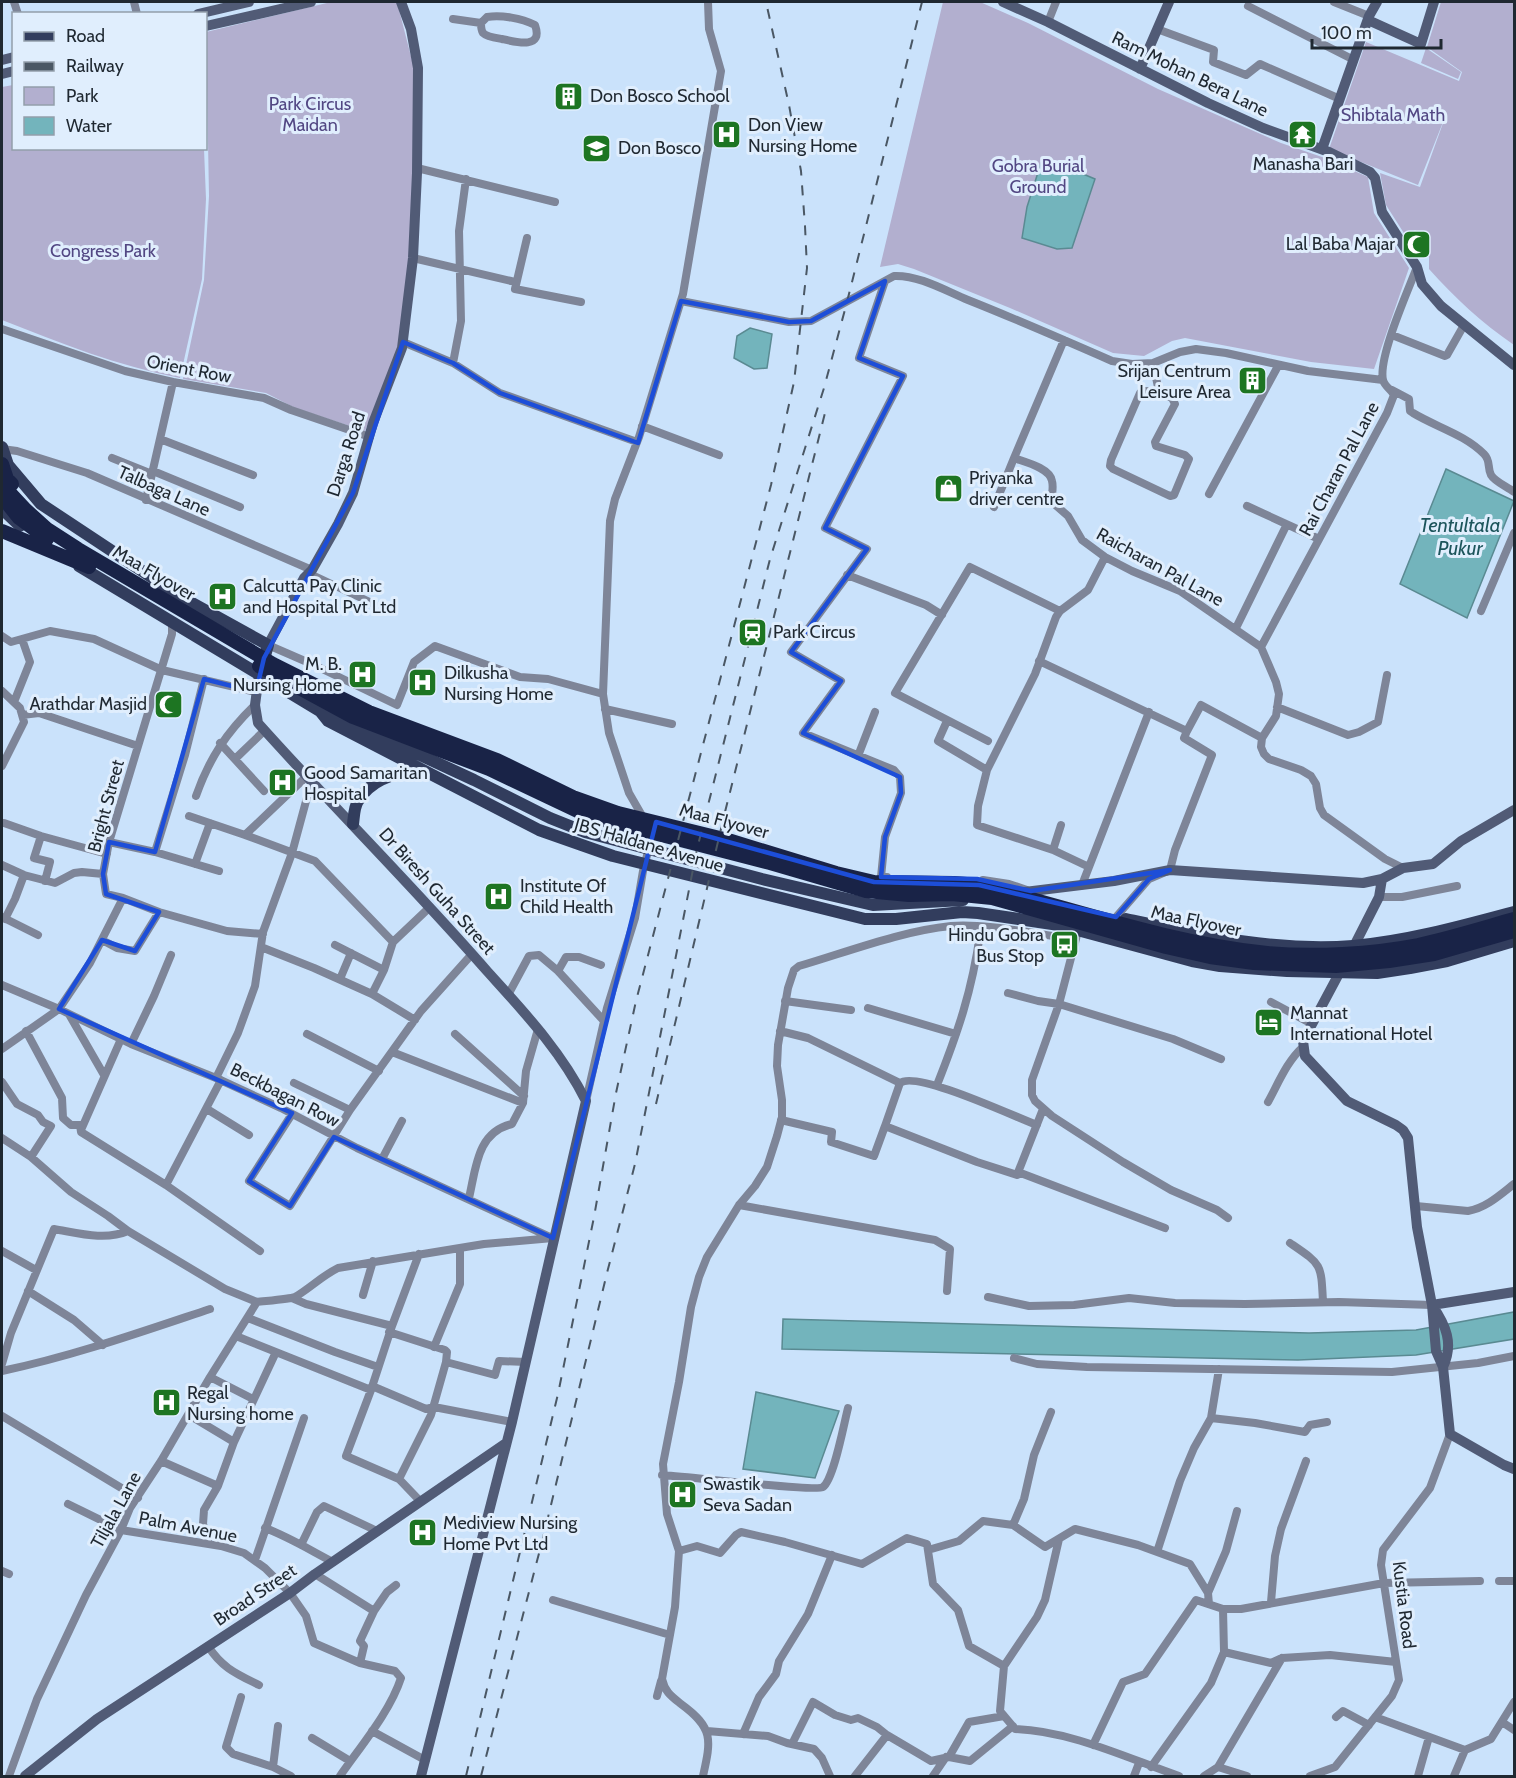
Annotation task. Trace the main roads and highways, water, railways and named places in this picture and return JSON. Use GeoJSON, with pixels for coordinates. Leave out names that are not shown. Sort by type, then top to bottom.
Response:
{"type":"FeatureCollection","features":[{"type":"Feature","properties":{"kind":"highway"},"geometry":{"type":"LineString","coordinates":[[2,464],[7,479],[36,512],[116,562],[151,591]]}},
{"type":"Feature","properties":{"kind":"highway","name":"Maa Flyover"},"geometry":{"type":"LineString","coordinates":[[2,478],[11,494],[47,529],[105,566],[273,664],[369,712],[497,760],[573,797],[618,813],[748,846],[874,882],[979,885],[1175,938],[1269,953],[1353,953],[1415,946],[1515,919]]}},
{"type":"Feature","properties":{"kind":"highway","name":"Maa Flyover"},"geometry":{"type":"LineString","coordinates":[[2,497],[19,518],[89,567],[106,574],[165,608],[279,678],[352,717],[489,769],[588,816],[770,863],[867,891],[992,898],[1166,947],[1210,957],[1254,963],[1336,966],[1411,958],[1515,931]]}},
{"type":"Feature","properties":{"kind":"highway"},"geometry":{"type":"LineString","coordinates":[[2,531],[89,567]]}},
{"type":"Feature","properties":{"kind":"main road","name":"Maa Flyover"},"geometry":{"type":"LineString","coordinates":[[2,448],[8,465],[41,504],[183,598],[268,645],[259,675]]}},
{"type":"Feature","properties":{"kind":"main road","name":"JBS Haldane Avenue"},"geometry":{"type":"LineString","coordinates":[[4,515],[44,544],[172,624],[320,711],[334,715],[474,780],[550,818],[585,832],[751,876],[873,905],[961,906]]}},
{"type":"Feature","properties":{"kind":"main road","name":"JBS Haldane Avenue"},"geometry":{"type":"LineString","coordinates":[[320,711],[327,721],[539,830],[613,856],[838,913],[875,920],[961,906],[979,900],[1084,910],[1224,940],[1268,945],[1355,946],[1449,930],[1515,912]]}},
{"type":"Feature","properties":{"kind":"main road"},"geometry":{"type":"LineString","coordinates":[[353,824],[357,802],[373,784],[392,774],[430,774]]}},
{"type":"Feature","properties":{"kind":"main road"},"geometry":{"type":"LineString","coordinates":[[961,906],[1032,920],[1077,934],[1110,939],[1192,961],[1276,971],[1377,973],[1447,961],[1515,942]]}},
{"type":"Feature","properties":{"kind":"water"},"geometry":{"type":"Polygon","coordinates":[[[1052,161],[1095,179],[1072,248],[1057,249],[1022,238],[1027,207],[1041,163],[1052,161]]]}},
{"type":"Feature","properties":{"kind":"water"},"geometry":{"type":"Polygon","coordinates":[[[750,328],[772,334],[767,368],[754,369],[734,358],[737,336],[750,328]]]}},
{"type":"Feature","properties":{"kind":"water","name":"Tentultala Pukur"},"geometry":{"type":"Polygon","coordinates":[[[1446,469],[1514,501],[1467,618],[1400,584],[1446,469]]]}},
{"type":"Feature","properties":{"kind":"water"},"geometry":{"type":"Polygon","coordinates":[[[1514,1312],[1514,1339],[1416,1355],[1298,1360],[782,1349],[783,1319],[1309,1333],[1416,1330],[1514,1312]]]}},
{"type":"Feature","properties":{"kind":"water"},"geometry":{"type":"Polygon","coordinates":[[[756,1392],[839,1411],[815,1478],[743,1469],[756,1392]]]}},
{"type":"Feature","properties":{"kind":"railway"},"geometry":{"type":"LineString","coordinates":[[466,1776],[558,1394],[636,1001],[771,485],[794,382],[807,268],[801,171],[766,2]]}},
{"type":"Feature","properties":{"kind":"railway"},"geometry":{"type":"LineString","coordinates":[[481,1776],[543,1538],[635,1164],[697,849],[770,559],[824,388],[847,302],[922,2]]}},
{"type":"Feature","properties":{"kind":"railway"},"geometry":{"type":"LineString","coordinates":[[656,1104],[725,812],[827,405]]}},
{"type":"Feature","properties":{"kind":"place","name":"Don Bosco School"},"geometry":{"type":"Point","coordinates":[569,96]}},
{"type":"Feature","properties":{"kind":"place","name":"Don View Nursing Home"},"geometry":{"type":"Point","coordinates":[727,135]}},
{"type":"Feature","properties":{"kind":"place","name":"Manasha Bari"},"geometry":{"type":"Point","coordinates":[1303,135]}},
{"type":"Feature","properties":{"kind":"place","name":"Don Bosco"},"geometry":{"type":"Point","coordinates":[597,148]}},
{"type":"Feature","properties":{"kind":"place","name":"Lal Baba Majar"},"geometry":{"type":"Point","coordinates":[1416,244]}},
{"type":"Feature","properties":{"kind":"place","name":"Srijan Centrum Leisure Area"},"geometry":{"type":"Point","coordinates":[1252,381]}},
{"type":"Feature","properties":{"kind":"place","name":"Priyanka driver centre"},"geometry":{"type":"Point","coordinates":[948,488]}},
{"type":"Feature","properties":{"kind":"place","name":"Calcutta Pay Clinic and Hospital Pvt Ltd"},"geometry":{"type":"Point","coordinates":[222,596]}},
{"type":"Feature","properties":{"kind":"place","name":"Park Circus"},"geometry":{"type":"Point","coordinates":[752,632]}},
{"type":"Feature","properties":{"kind":"place","name":"M. B. Nursing Home"},"geometry":{"type":"Point","coordinates":[363,674]}},
{"type":"Feature","properties":{"kind":"place","name":"Dilkusha Nursing Home"},"geometry":{"type":"Point","coordinates":[423,683]}},
{"type":"Feature","properties":{"kind":"place","name":"Arathdar Masjid"},"geometry":{"type":"Point","coordinates":[168,704]}},
{"type":"Feature","properties":{"kind":"place","name":"Good Samaritan Hospital"},"geometry":{"type":"Point","coordinates":[283,783]}},
{"type":"Feature","properties":{"kind":"place","name":"Institute Of Child Health"},"geometry":{"type":"Point","coordinates":[499,896]}},
{"type":"Feature","properties":{"kind":"place","name":"Hindu Gobra Bus Stop"},"geometry":{"type":"Point","coordinates":[1065,945]}},
{"type":"Feature","properties":{"kind":"place","name":"Mannat International Hotel"},"geometry":{"type":"Point","coordinates":[1269,1023]}},
{"type":"Feature","properties":{"kind":"place","name":"Regal Nursing home"},"geometry":{"type":"Point","coordinates":[166,1403]}},
{"type":"Feature","properties":{"kind":"place","name":"Swastik Seva Sadan"},"geometry":{"type":"Point","coordinates":[682,1494]}},
{"type":"Feature","properties":{"kind":"place","name":"Mediview Nursing Home Pvt Ltd"},"geometry":{"type":"Point","coordinates":[422,1533]}},
{"type":"Feature","properties":{"kind":"park label","name":"Park Circus Maidan"},"geometry":{"type":"Point","coordinates":[310,114]}},
{"type":"Feature","properties":{"kind":"park label","name":"Shibtala Math"},"geometry":{"type":"Point","coordinates":[1393,115]}},
{"type":"Feature","properties":{"kind":"park label","name":"Gobra Burial Ground"},"geometry":{"type":"Point","coordinates":[1038,176]}},
{"type":"Feature","properties":{"kind":"park label","name":"Congress Park"},"geometry":{"type":"Point","coordinates":[103,251]}}]}
